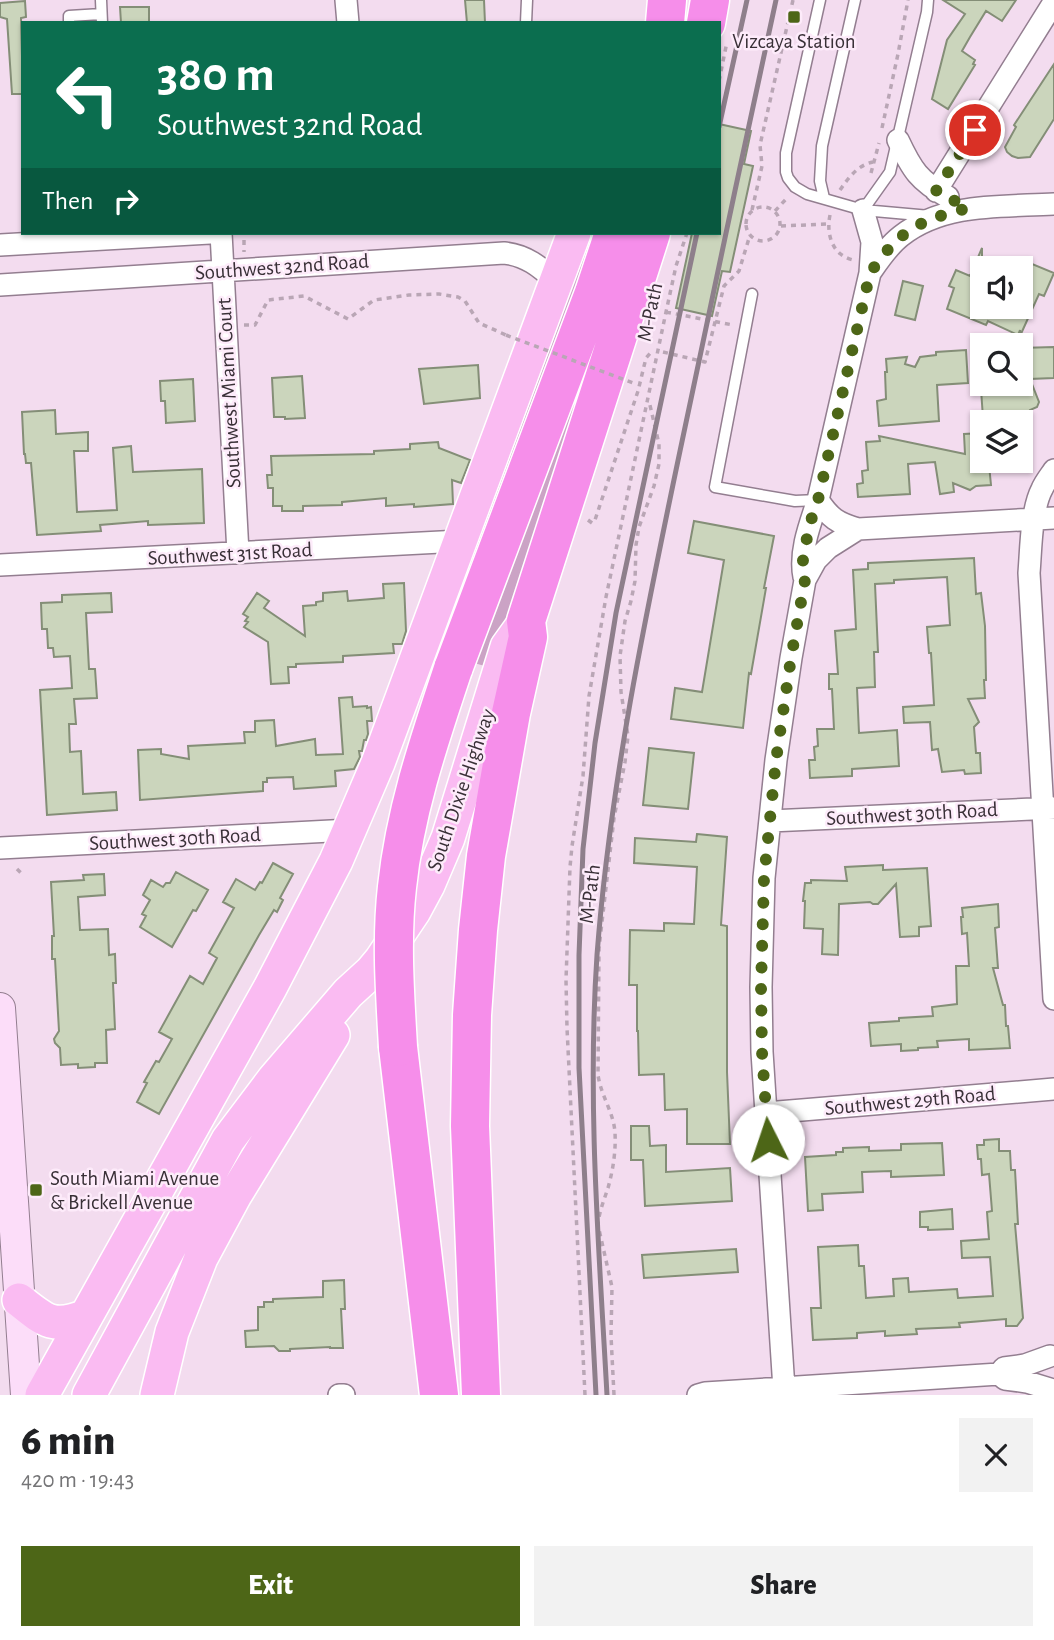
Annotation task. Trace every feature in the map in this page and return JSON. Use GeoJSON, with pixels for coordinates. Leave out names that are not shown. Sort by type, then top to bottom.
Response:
{"type":"FeatureCollection","features":[{"type":"Feature","properties":{"kind":"highway"},"geometry":{"type":"LineString","coordinates":[[665,21],[667,0]]}},
{"type":"Feature","properties":{"kind":"highway"},"geometry":{"type":"LineString","coordinates":[[706,21],[710,0]]}},
{"type":"Feature","properties":{"kind":"highway"},"geometry":{"type":"LineString","coordinates":[[439,1395],[398,1047],[394,954],[401,855],[417,778],[453,669],[613,235]]}},
{"type":"Feature","properties":{"kind":"highway","name":"South Dixie Highway"},"geometry":{"type":"LineString","coordinates":[[526,621],[650,235]]}},
{"type":"Feature","properties":{"kind":"highway"},"geometry":{"type":"LineString","coordinates":[[481,1395],[470,1126],[471,1015],[486,856],[510,713],[528,637],[526,621]]}},
{"type":"Feature","properties":{"kind":"main road"},"geometry":{"type":"LineString","coordinates":[[655,21],[667,0]]}},
{"type":"Feature","properties":{"kind":"main road"},"geometry":{"type":"LineString","coordinates":[[43,1395],[294,943],[350,830],[402,699],[573,235]]}},
{"type":"Feature","properties":{"kind":"main road","name":"South Dixie Highway"},"geometry":{"type":"LineString","coordinates":[[89,1395],[228,1140],[284,1067],[348,993],[371,972],[414,911],[440,860],[507,647],[526,621]]}},
{"type":"Feature","properties":{"kind":"main road"},"geometry":{"type":"LineString","coordinates":[[157,1395],[172,1332],[201,1258],[235,1195],[371,972]]}},
{"type":"Feature","properties":{"kind":"main road"},"geometry":{"type":"LineString","coordinates":[[0,1008],[26,1395]]}},
{"type":"Feature","properties":{"kind":"main road"},"geometry":{"type":"LineString","coordinates":[[19,1300],[39,1316],[54,1322],[69,1322],[86,1316]]}},
{"type":"Feature","properties":{"kind":"street"},"geometry":{"type":"LineString","coordinates":[[346,0],[348,21]]}},
{"type":"Feature","properties":{"kind":"street"},"geometry":{"type":"LineString","coordinates":[[936,191],[1054,2]]}},
{"type":"Feature","properties":{"kind":"street"},"geometry":{"type":"LineString","coordinates":[[898,140],[919,177],[936,191],[968,208]]}},
{"type":"Feature","properties":{"kind":"street"},"geometry":{"type":"LineString","coordinates":[[870,273],[900,236],[936,216],[968,208],[1054,204]]}},
{"type":"Feature","properties":{"kind":"street"},"geometry":{"type":"LineString","coordinates":[[805,580],[802,566],[809,526],[818,500],[870,273],[872,242],[863,210]]}},
{"type":"Feature","properties":{"kind":"street","name":"Southwest 32nd Road"},"geometry":{"type":"LineString","coordinates":[[0,245],[175,235]]}},
{"type":"Feature","properties":{"kind":"street","name":"Southwest Miami Court"},"geometry":{"type":"LineString","coordinates":[[221,235],[238,553]]}},
{"type":"Feature","properties":{"kind":"street","name":"Southwest 32nd Road"},"geometry":{"type":"LineString","coordinates":[[0,285],[504,253],[532,261],[556,281]]}},
{"type":"Feature","properties":{"kind":"street"},"geometry":{"type":"LineString","coordinates":[[1054,470],[1041,490],[1044,518],[1030,573],[1030,607],[1049,808],[1054,999]]}},
{"type":"Feature","properties":{"kind":"street"},"geometry":{"type":"LineString","coordinates":[[818,500],[827,514],[836,521],[858,528],[1044,518]]}},
{"type":"Feature","properties":{"kind":"street"},"geometry":{"type":"LineString","coordinates":[[784,1389],[766,1113],[761,987],[764,878],[776,760],[805,580],[816,560],[828,548],[858,528]]}},
{"type":"Feature","properties":{"kind":"street","name":"Southwest 31st Road"},"geometry":{"type":"LineString","coordinates":[[0,565],[460,541]]}},
{"type":"Feature","properties":{"kind":"street","name":"Southwest 30th Road"},"geometry":{"type":"LineString","coordinates":[[770,821],[1049,808]]}},
{"type":"Feature","properties":{"kind":"street","name":"Southwest 30th Road"},"geometry":{"type":"LineString","coordinates":[[0,848],[350,830]]}},
{"type":"Feature","properties":{"kind":"street","name":"Southwest 29th Road"},"geometry":{"type":"LineString","coordinates":[[766,1113],[1054,1089]]}},
{"type":"Feature","properties":{"kind":"street"},"geometry":{"type":"LineString","coordinates":[[698,1395],[999,1374],[1004,1368],[1052,1354]]}},
{"type":"Feature","properties":{"kind":"street"},"geometry":{"type":"LineString","coordinates":[[1052,1354],[1046,1373],[1054,1390]]}},
{"type":"Feature","properties":{"kind":"street"},"geometry":{"type":"LineString","coordinates":[[999,1374],[1005,1380],[1027,1382],[1054,1390]]}},
{"type":"Feature","properties":{"kind":"lane"},"geometry":{"type":"LineString","coordinates":[[69,21],[69,16],[102,18],[101,0]]}},
{"type":"Feature","properties":{"kind":"lane"},"geometry":{"type":"LineString","coordinates":[[526,21],[527,0]]}},
{"type":"Feature","properties":{"kind":"lane"},"geometry":{"type":"LineString","coordinates":[[821,0],[785,163],[788,178],[795,187],[807,194],[863,210],[936,216]]}},
{"type":"Feature","properties":{"kind":"lane"},"geometry":{"type":"LineString","coordinates":[[824,198],[820,181],[822,146],[855,0]]}},
{"type":"Feature","properties":{"kind":"lane"},"geometry":{"type":"LineString","coordinates":[[863,210],[891,172],[928,12],[928,0]]}},
{"type":"Feature","properties":{"kind":"lane"},"geometry":{"type":"LineString","coordinates":[[752,294],[715,487],[795,500],[818,500]]}},
{"type":"Feature","properties":{"kind":"path"},"geometry":{"type":"LineString","coordinates":[[752,210],[765,206],[775,211],[781,226],[775,237],[762,241],[750,235],[743,221],[752,210],[762,166],[760,145],[793,0]]}},
{"type":"Feature","properties":{"kind":"path"},"geometry":{"type":"LineString","coordinates":[[869,180],[908,0]]}},
{"type":"Feature","properties":{"kind":"path"},"geometry":{"type":"LineString","coordinates":[[837,194],[857,169],[875,162]]}},
{"type":"Feature","properties":{"kind":"path"},"geometry":{"type":"LineString","coordinates":[[775,211],[790,194]]}},
{"type":"Feature","properties":{"kind":"path"},"geometry":{"type":"LineString","coordinates":[[832,208],[828,224],[830,239],[842,257],[853,260]]}},
{"type":"Feature","properties":{"kind":"path"},"geometry":{"type":"LineString","coordinates":[[781,226],[828,224]]}},
{"type":"Feature","properties":{"kind":"path","name":"M-Path"},"geometry":{"type":"LineString","coordinates":[[585,1395],[567,1028],[570,867],[583,776],[589,696],[606,597],[676,266],[686,235]]}},
{"type":"Feature","properties":{"kind":"path"},"geometry":{"type":"LineString","coordinates":[[663,352],[705,362],[724,286],[738,271],[750,235]]}},
{"type":"Feature","properties":{"kind":"path"},"geometry":{"type":"LineString","coordinates":[[244,325],[256,325],[268,300],[304,296],[348,319],[374,300],[439,294],[465,302],[484,326],[633,383],[632,386]]}},
{"type":"Feature","properties":{"kind":"path"},"geometry":{"type":"LineString","coordinates":[[666,312],[723,323]]}},
{"type":"Feature","properties":{"kind":"path"},"geometry":{"type":"LineString","coordinates":[[587,518],[592,523],[595,520],[646,358],[653,350]]}},
{"type":"Feature","properties":{"kind":"path","name":"M-Path"},"geometry":{"type":"LineString","coordinates":[[614,1395],[611,1348],[612,1287],[598,1225],[611,1178],[615,1137],[614,1124],[598,1075],[599,948],[614,818],[628,736],[620,679],[622,644],[635,582],[639,527],[659,464],[659,444],[649,399]]}},
{"type":"Feature","properties":{"kind":"path"},"geometry":{"type":"LineString","coordinates":[[17,869],[23,875]]}},
{"type":"Feature","properties":{"kind":"shaded area"},"geometry":{"type":"Polygon","coordinates":[[[584,235],[594,235],[470,570],[462,567],[584,235]]]}},
{"type":"Feature","properties":{"kind":"shaded area"},"geometry":{"type":"Polygon","coordinates":[[[635,235],[635,235],[492,668],[474,663],[635,235]]]}},
{"type":"Feature","properties":{"kind":"building"},"geometry":{"type":"Polygon","coordinates":[[[465,0],[484,0],[485,21],[467,21],[465,0]]]}},
{"type":"Feature","properties":{"kind":"building"},"geometry":{"type":"Polygon","coordinates":[[[943,0],[1016,0],[1002,21],[986,11],[962,51],[975,60],[975,65],[948,109],[932,99],[947,40],[965,14],[943,0]]]}},
{"type":"Feature","properties":{"kind":"building"},"geometry":{"type":"Polygon","coordinates":[[[25,1],[26,17],[21,18],[21,94],[12,94],[7,19],[0,17],[0,3],[25,1]]]}},
{"type":"Feature","properties":{"kind":"building"},"geometry":{"type":"Polygon","coordinates":[[[120,7],[149,7],[149,21],[121,21],[120,7]]]}},
{"type":"Feature","properties":{"kind":"building"},"geometry":{"type":"Polygon","coordinates":[[[1054,64],[1054,119],[1030,157],[1012,156],[1005,147],[1016,127],[1014,125],[1054,64]]]}},
{"type":"Feature","properties":{"kind":"building"},"geometry":{"type":"Polygon","coordinates":[[[721,124],[751,131],[744,164],[753,166],[730,272],[722,271],[712,316],[676,308],[692,235],[721,235],[721,124]]]}},
{"type":"Feature","properties":{"kind":"building"},"geometry":{"type":"Polygon","coordinates":[[[1033,264],[1054,273],[1044,296],[1039,294],[1033,307],[1033,264]]]}},
{"type":"Feature","properties":{"kind":"building"},"geometry":{"type":"Polygon","coordinates":[[[956,270],[970,276],[970,318],[947,309],[954,288],[949,286],[956,270]]]}},
{"type":"Feature","properties":{"kind":"building"},"geometry":{"type":"Polygon","coordinates":[[[903,281],[923,286],[915,320],[895,315],[903,281]]]}},
{"type":"Feature","properties":{"kind":"building"},"geometry":{"type":"Polygon","coordinates":[[[971,319],[1028,319],[1021,333],[1020,330],[1019,333],[1014,333],[988,321],[986,325],[971,319]]]}},
{"type":"Feature","properties":{"kind":"building"},"geometry":{"type":"Polygon","coordinates":[[[1054,347],[1054,378],[1033,379],[1033,348],[1054,347]]]}},
{"type":"Feature","properties":{"kind":"building"},"geometry":{"type":"Polygon","coordinates":[[[966,350],[968,383],[937,385],[939,421],[879,426],[877,401],[886,399],[886,359],[907,357],[905,364],[915,367],[920,357],[936,355],[936,352],[966,350]]]}},
{"type":"Feature","properties":{"kind":"building"},"geometry":{"type":"Polygon","coordinates":[[[478,365],[480,398],[424,404],[419,369],[478,365]]]}},
{"type":"Feature","properties":{"kind":"building"},"geometry":{"type":"Polygon","coordinates":[[[302,376],[305,418],[274,417],[272,378],[302,376]]]}},
{"type":"Feature","properties":{"kind":"building"},"geometry":{"type":"Polygon","coordinates":[[[193,379],[195,421],[166,423],[165,401],[161,401],[160,381],[193,379]]]}},
{"type":"Feature","properties":{"kind":"building"},"geometry":{"type":"Polygon","coordinates":[[[1033,387],[1039,402],[1037,407],[1030,410],[982,410],[981,396],[1033,396],[1033,387]]]}},
{"type":"Feature","properties":{"kind":"building"},"geometry":{"type":"Polygon","coordinates":[[[55,410],[56,434],[88,432],[88,451],[74,451],[77,512],[117,510],[113,448],[131,446],[133,472],[202,469],[204,523],[148,525],[148,521],[100,525],[101,531],[37,535],[31,463],[26,463],[24,454],[22,412],[55,410]]]}},
{"type":"Feature","properties":{"kind":"building"},"geometry":{"type":"Polygon","coordinates":[[[964,434],[970,434],[970,473],[990,473],[991,485],[976,486],[970,490],[953,483],[954,492],[940,494],[935,462],[908,464],[910,494],[858,497],[857,484],[863,483],[862,471],[868,470],[866,442],[880,441],[879,436],[965,454],[964,434]]]}},
{"type":"Feature","properties":{"kind":"building"},"geometry":{"type":"Polygon","coordinates":[[[438,442],[439,448],[470,460],[461,483],[452,480],[453,504],[386,506],[386,498],[342,502],[342,505],[303,506],[303,511],[282,511],[282,506],[273,506],[273,488],[268,488],[267,475],[272,475],[271,456],[374,454],[374,451],[410,449],[410,444],[438,442]]]}},
{"type":"Feature","properties":{"kind":"building"},"geometry":{"type":"Polygon","coordinates":[[[694,521],[774,536],[751,674],[749,673],[743,728],[671,719],[675,688],[702,692],[724,560],[688,553],[694,521]]]}},
{"type":"Feature","properties":{"kind":"building"},"geometry":{"type":"Polygon","coordinates":[[[974,558],[976,594],[981,593],[985,626],[986,680],[985,698],[968,699],[979,722],[974,727],[981,773],[965,774],[964,770],[942,772],[938,749],[932,750],[930,722],[904,723],[903,707],[934,705],[927,627],[950,625],[947,577],[894,580],[894,583],[875,584],[878,652],[874,652],[875,687],[857,688],[859,733],[897,730],[899,766],[852,769],[852,776],[810,778],[809,760],[815,760],[817,729],[834,729],[829,674],[838,674],[835,631],[856,629],[853,570],[868,569],[868,563],[974,558]]]}},
{"type":"Feature","properties":{"kind":"building"},"geometry":{"type":"Polygon","coordinates":[[[404,583],[406,631],[402,644],[393,644],[394,653],[343,656],[343,662],[296,664],[296,667],[288,667],[289,683],[271,684],[268,642],[244,627],[248,617],[243,614],[257,593],[269,601],[264,608],[305,636],[303,606],[316,605],[316,602],[323,601],[323,593],[347,591],[348,601],[384,598],[383,584],[404,583]]]}},
{"type":"Feature","properties":{"kind":"building"},"geometry":{"type":"Polygon","coordinates":[[[111,593],[112,612],[86,613],[89,669],[95,669],[97,698],[74,699],[76,724],[69,724],[70,752],[81,751],[83,794],[116,792],[117,810],[47,815],[40,690],[72,688],[70,656],[54,657],[53,648],[48,648],[47,629],[42,629],[41,603],[62,602],[62,595],[111,593]]]}},
{"type":"Feature","properties":{"kind":"building"},"geometry":{"type":"Polygon","coordinates":[[[352,697],[353,707],[371,707],[372,721],[367,721],[368,734],[354,769],[335,771],[336,786],[294,789],[293,777],[267,778],[267,782],[263,782],[263,791],[140,800],[138,750],[161,749],[161,754],[189,759],[188,746],[245,743],[244,732],[255,732],[255,721],[274,720],[276,746],[315,739],[316,755],[343,754],[339,698],[352,697]]]}},
{"type":"Feature","properties":{"kind":"building"},"geometry":{"type":"Polygon","coordinates":[[[649,748],[694,753],[688,809],[643,805],[649,748]]]}},
{"type":"Feature","properties":{"kind":"building"},"geometry":{"type":"Polygon","coordinates":[[[697,834],[727,837],[721,925],[727,926],[730,1144],[687,1144],[687,1109],[665,1110],[664,1074],[639,1075],[637,985],[629,985],[630,930],[664,931],[664,923],[694,924],[697,867],[634,863],[635,838],[696,842],[697,834]]]}},
{"type":"Feature","properties":{"kind":"building"},"geometry":{"type":"Polygon","coordinates":[[[273,863],[293,874],[280,898],[283,900],[259,935],[159,1114],[137,1102],[147,1083],[144,1082],[172,1039],[159,1032],[190,976],[203,984],[217,958],[209,953],[234,908],[223,902],[236,879],[255,890],[273,863]]]}},
{"type":"Feature","properties":{"kind":"building"},"geometry":{"type":"Polygon","coordinates":[[[883,865],[883,870],[927,868],[931,926],[919,927],[919,936],[900,937],[896,884],[878,904],[839,904],[838,955],[822,954],[823,929],[804,928],[805,883],[811,883],[811,880],[847,881],[845,867],[883,865]]]}},
{"type":"Feature","properties":{"kind":"building"},"geometry":{"type":"Polygon","coordinates":[[[176,872],[208,890],[172,947],[140,927],[146,916],[142,914],[150,900],[143,895],[151,880],[163,887],[170,883],[176,872]]]}},
{"type":"Feature","properties":{"kind":"building"},"geometry":{"type":"Polygon","coordinates":[[[104,874],[105,895],[78,897],[80,930],[108,929],[109,955],[115,954],[115,1029],[106,1030],[107,1063],[78,1068],[78,1064],[61,1065],[60,1048],[54,1039],[59,1031],[55,959],[52,959],[54,936],[51,882],[84,880],[83,875],[104,874]]]}},
{"type":"Feature","properties":{"kind":"building"},"geometry":{"type":"Polygon","coordinates":[[[998,904],[999,927],[995,928],[998,968],[993,968],[1005,1005],[1010,1048],[969,1050],[969,1039],[937,1041],[938,1047],[918,1050],[901,1051],[901,1044],[871,1046],[869,1023],[933,1016],[932,1007],[957,1004],[956,966],[969,966],[967,933],[962,934],[962,908],[998,904]]]}},
{"type":"Feature","properties":{"kind":"building"},"geometry":{"type":"Polygon","coordinates":[[[631,1126],[649,1126],[650,1146],[666,1145],[666,1172],[730,1168],[732,1201],[645,1206],[643,1160],[631,1160],[631,1126]]]}},
{"type":"Feature","properties":{"kind":"building"},"geometry":{"type":"Polygon","coordinates":[[[999,1139],[999,1151],[1010,1151],[1011,1170],[1015,1170],[1018,1224],[1015,1224],[1023,1318],[1017,1326],[1006,1326],[1006,1319],[959,1323],[960,1327],[916,1329],[917,1334],[885,1336],[885,1331],[857,1333],[857,1338],[813,1340],[811,1308],[821,1308],[818,1247],[858,1245],[859,1266],[864,1266],[866,1298],[894,1296],[893,1279],[908,1278],[909,1292],[957,1289],[958,1298],[993,1296],[990,1257],[962,1258],[961,1241],[989,1239],[987,1212],[992,1211],[989,1174],[982,1175],[977,1145],[984,1145],[984,1140],[999,1139]]]}},
{"type":"Feature","properties":{"kind":"building"},"geometry":{"type":"Polygon","coordinates":[[[942,1143],[944,1175],[891,1177],[891,1171],[862,1172],[863,1192],[822,1194],[823,1210],[808,1211],[805,1157],[836,1155],[836,1152],[843,1152],[843,1148],[869,1147],[869,1151],[901,1150],[901,1144],[942,1143]]]}},
{"type":"Feature","properties":{"kind":"building"},"geometry":{"type":"Polygon","coordinates":[[[952,1209],[953,1229],[928,1230],[928,1227],[920,1227],[920,1212],[952,1209]]]}},
{"type":"Feature","properties":{"kind":"building"},"geometry":{"type":"Polygon","coordinates":[[[736,1249],[738,1272],[644,1278],[642,1255],[736,1249]]]}},
{"type":"Feature","properties":{"kind":"building"},"geometry":{"type":"Polygon","coordinates":[[[344,1280],[345,1309],[341,1309],[343,1348],[279,1351],[274,1346],[246,1347],[245,1331],[258,1330],[258,1307],[264,1307],[264,1302],[273,1302],[273,1299],[323,1297],[323,1281],[344,1280]]]}},
{"type":"Feature","properties":{"kind":"railway"},"geometry":{"type":"LineString","coordinates":[[721,118],[747,0]]}},
{"type":"Feature","properties":{"kind":"railway"},"geometry":{"type":"LineString","coordinates":[[607,1395],[595,1175],[593,1065],[597,955],[603,891],[630,702],[654,576],[776,0]]}},
{"type":"Feature","properties":{"kind":"railway"},"geometry":{"type":"LineString","coordinates":[[596,1395],[579,1068],[583,849],[595,743],[616,613],[697,235]]}},
{"type":"Feature","properties":{"kind":"place","name":"Vizcaya Station"},"geometry":{"type":"Point","coordinates":[794,17]}},
{"type":"Feature","properties":{"kind":"place","name":"South Miami Avenue & Brickell Avenue"},"geometry":{"type":"Point","coordinates":[36,1190]}},
{"type":"Feature","properties":{"kind":"route"},"geometry":{"type":"LineString","coordinates":[[768,1140],[761,987],[764,878],[776,760],[805,580],[802,566],[809,526],[818,500],[870,273],[900,236],[918,224],[936,216],[968,208],[936,191],[975,130]]}}]}
